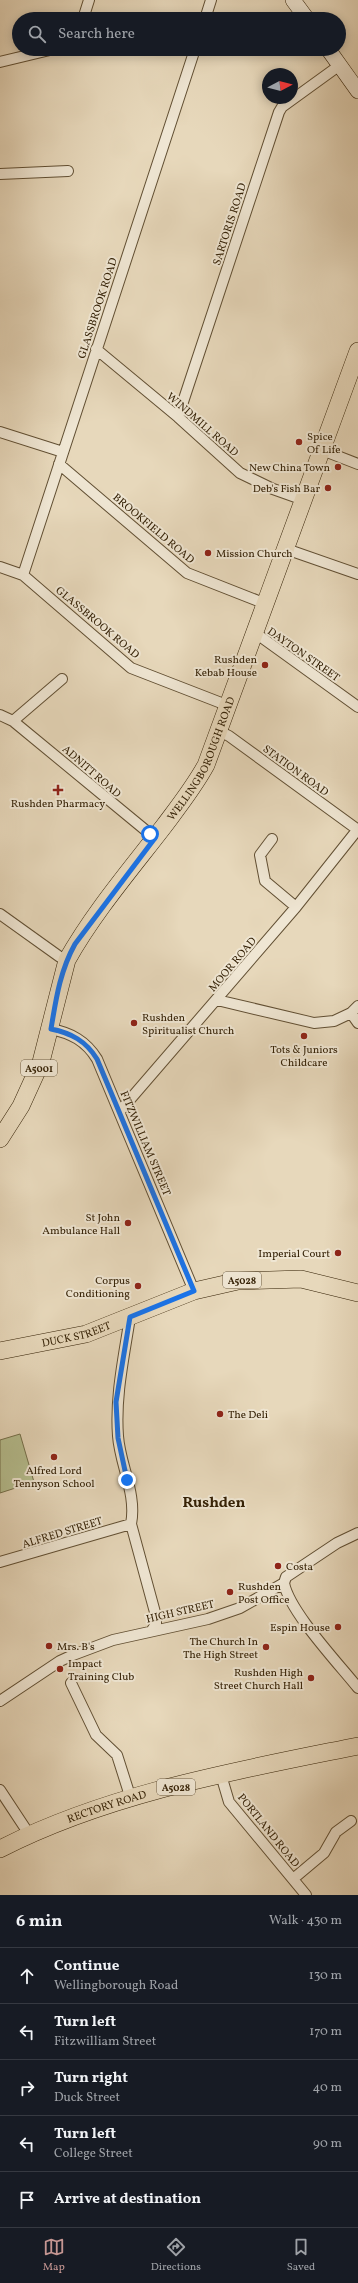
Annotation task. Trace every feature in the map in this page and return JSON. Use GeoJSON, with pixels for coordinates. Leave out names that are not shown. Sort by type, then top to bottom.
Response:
{"type":"FeatureCollection","features":[{"type":"Feature","properties":{"kind":"main road"},"geometry":{"type":"LineString","coordinates":[[293,0],[302,12]]}},
{"type":"Feature","properties":{"kind":"main road"},"geometry":{"type":"LineString","coordinates":[[333,56],[358,91]]}},
{"type":"Feature","properties":{"kind":"main road","name":"WELLINGBOROUGH ROAD"},"geometry":{"type":"LineString","coordinates":[[2,1130],[32,1084],[51,1029],[61,977],[67,960],[93,920],[198,780],[229,706],[358,352]]}},
{"type":"Feature","properties":{"kind":"main road","name":"DUCK STREET"},"geometry":{"type":"LineString","coordinates":[[0,1351],[66,1339],[97,1330],[194,1291],[238,1281],[301,1279],[358,1293]]}},
{"type":"Feature","properties":{"kind":"main road","name":"RECTORY ROAD"},"geometry":{"type":"LineString","coordinates":[[0,1849],[29,1834],[131,1799],[221,1776],[358,1746]]}},
{"type":"Feature","properties":{"kind":"street"},"geometry":{"type":"LineString","coordinates":[[85,12],[89,0]]}},
{"type":"Feature","properties":{"kind":"street"},"geometry":{"type":"LineString","coordinates":[[207,12],[211,0]]}},
{"type":"Feature","properties":{"kind":"street"},"geometry":{"type":"LineString","coordinates":[[0,62],[25,56]]}},
{"type":"Feature","properties":{"kind":"street","name":"GLASSBROOK ROAD"},"geometry":{"type":"LineString","coordinates":[[23,574],[193,56]]}},
{"type":"Feature","properties":{"kind":"street","name":"SARTORIS ROAD"},"geometry":{"type":"LineString","coordinates":[[178,417],[279,112],[340,65]]}},
{"type":"Feature","properties":{"kind":"street"},"geometry":{"type":"LineString","coordinates":[[0,174],[68,171]]}},
{"type":"Feature","properties":{"kind":"street","name":"WINDMILL ROAD"},"geometry":{"type":"LineString","coordinates":[[96,349],[178,417],[240,473],[273,489],[304,500]]}},
{"type":"Feature","properties":{"kind":"street"},"geometry":{"type":"LineString","coordinates":[[0,432],[63,452]]}},
{"type":"Feature","properties":{"kind":"street"},"geometry":{"type":"LineString","coordinates":[[322,450],[358,464]]}},
{"type":"Feature","properties":{"kind":"street","name":"BROOKFIELD ROAD"},"geometry":{"type":"LineString","coordinates":[[59,464],[187,573],[266,604]]}},
{"type":"Feature","properties":{"kind":"street"},"geometry":{"type":"LineString","coordinates":[[286,549],[358,574]]}},
{"type":"Feature","properties":{"kind":"street","name":"GLASSBROOK ROAD"},"geometry":{"type":"LineString","coordinates":[[0,567],[23,574],[131,668],[229,706]]}},
{"type":"Feature","properties":{"kind":"street","name":"DAYTON STREET"},"geometry":{"type":"LineString","coordinates":[[254,635],[261,637],[358,707]]}},
{"type":"Feature","properties":{"kind":"street"},"geometry":{"type":"LineString","coordinates":[[13,721],[62,679]]}},
{"type":"Feature","properties":{"kind":"street","name":"ADNITT ROAD"},"geometry":{"type":"LineString","coordinates":[[0,715],[13,721],[155,838]]}},
{"type":"Feature","properties":{"kind":"street","name":"STATION ROAD"},"geometry":{"type":"LineString","coordinates":[[219,732],[228,736],[358,830]]}},
{"type":"Feature","properties":{"kind":"street","name":"MOOR ROAD"},"geometry":{"type":"LineString","coordinates":[[120,1112],[296,907],[358,830]]}},
{"type":"Feature","properties":{"kind":"street"},"geometry":{"type":"LineString","coordinates":[[272,840],[260,855],[262,875],[265,881],[296,907]]}},
{"type":"Feature","properties":{"kind":"street"},"geometry":{"type":"LineString","coordinates":[[0,914],[60,957],[67,960]]}},
{"type":"Feature","properties":{"kind":"street"},"geometry":{"type":"LineString","coordinates":[[217,1000],[314,1023],[334,1021],[355,1009],[358,1023]]}},
{"type":"Feature","properties":{"kind":"street","name":"FITZWILLIAM STREET"},"geometry":{"type":"LineString","coordinates":[[51,1029],[65,1032],[87,1044],[97,1059],[194,1291]]}},
{"type":"Feature","properties":{"kind":"street"},"geometry":{"type":"LineString","coordinates":[[130,1317],[116,1402],[118,1438],[133,1511],[131,1524],[154,1605],[156,1624],[152,1630]]}},
{"type":"Feature","properties":{"kind":"street","name":"ALFRED STREET"},"geometry":{"type":"LineString","coordinates":[[0,1562],[131,1524]]}},
{"type":"Feature","properties":{"kind":"street","name":"HIGH STREET"},"geometry":{"type":"LineString","coordinates":[[0,1701],[60,1660],[113,1640],[152,1630],[208,1619],[240,1608],[284,1583],[286,1576],[337,1543],[358,1533]]}},
{"type":"Feature","properties":{"kind":"street"},"geometry":{"type":"LineString","coordinates":[[284,1583],[286,1594],[295,1609],[358,1688]]}},
{"type":"Feature","properties":{"kind":"street"},"geometry":{"type":"LineString","coordinates":[[71,1683],[96,1736],[117,1755],[131,1799]]}},
{"type":"Feature","properties":{"kind":"street","name":"PORTLAND ROAD"},"geometry":{"type":"LineString","coordinates":[[221,1776],[229,1802],[306,1895]]}},
{"type":"Feature","properties":{"kind":"street"},"geometry":{"type":"LineString","coordinates":[[0,1790],[29,1834]]}},
{"type":"Feature","properties":{"kind":"street"},"geometry":{"type":"LineString","coordinates":[[293,1879],[324,1853],[336,1832],[351,1821]]}},
{"type":"Feature","properties":{"kind":"green space"},"geometry":{"type":"Polygon","coordinates":[[[20,1434],[34,1482],[0,1493],[0,1440],[20,1434]]]}},
{"type":"Feature","properties":{"kind":"place","name":"Spice Of Life"},"geometry":{"type":"Point","coordinates":[299,442]}},
{"type":"Feature","properties":{"kind":"place","name":"New China Town"},"geometry":{"type":"Point","coordinates":[338,467]}},
{"type":"Feature","properties":{"kind":"place","name":"Deb's Fish Bar"},"geometry":{"type":"Point","coordinates":[328,488]}},
{"type":"Feature","properties":{"kind":"place","name":"Mission Church"},"geometry":{"type":"Point","coordinates":[208,553]}},
{"type":"Feature","properties":{"kind":"place","name":"Rushden Kebab House"},"geometry":{"type":"Point","coordinates":[265,665]}},
{"type":"Feature","properties":{"kind":"place","name":"Rushden Pharmacy"},"geometry":{"type":"Point","coordinates":[58,790]}},
{"type":"Feature","properties":{"kind":"place","name":"Rushden Spiritualist Church"},"geometry":{"type":"Point","coordinates":[134,1023]}},
{"type":"Feature","properties":{"kind":"place","name":"Tots & Juniors Childcare"},"geometry":{"type":"Point","coordinates":[304,1036]}},
{"type":"Feature","properties":{"kind":"place","name":"St John Ambulance Hall"},"geometry":{"type":"Point","coordinates":[128,1223]}},
{"type":"Feature","properties":{"kind":"place","name":"Imperial Court"},"geometry":{"type":"Point","coordinates":[338,1253]}},
{"type":"Feature","properties":{"kind":"place","name":"Corpus Conditioning"},"geometry":{"type":"Point","coordinates":[138,1286]}},
{"type":"Feature","properties":{"kind":"place","name":"The Deli"},"geometry":{"type":"Point","coordinates":[220,1414]}},
{"type":"Feature","properties":{"kind":"place","name":"Alfred Lord Tennyson School"},"geometry":{"type":"Point","coordinates":[54,1457]}},
{"type":"Feature","properties":{"kind":"place","name":"Costa"},"geometry":{"type":"Point","coordinates":[278,1566]}},
{"type":"Feature","properties":{"kind":"place","name":"Rushden Post Office"},"geometry":{"type":"Point","coordinates":[230,1592]}},
{"type":"Feature","properties":{"kind":"place","name":"Espin House"},"geometry":{"type":"Point","coordinates":[338,1627]}},
{"type":"Feature","properties":{"kind":"place","name":"Mrs. B's"},"geometry":{"type":"Point","coordinates":[49,1646]}},
{"type":"Feature","properties":{"kind":"place","name":"The Church In The High Street"},"geometry":{"type":"Point","coordinates":[266,1647]}},
{"type":"Feature","properties":{"kind":"place","name":"Impact Training Club"},"geometry":{"type":"Point","coordinates":[60,1669]}},
{"type":"Feature","properties":{"kind":"place","name":"Rushden High Street Church Hall"},"geometry":{"type":"Point","coordinates":[311,1678]}},
{"type":"Feature","properties":{"kind":"district","name":"Rushden"},"geometry":{"type":"Point","coordinates":[214,1502]}},
{"type":"Feature","properties":{"kind":"route"},"geometry":{"type":"LineString","coordinates":[[127,1480],[118,1438],[116,1402],[130,1317],[194,1291],[97,1059],[87,1044],[78,1038],[65,1032],[51,1029],[61,977],[75,944],[155,838],[150,834]]}}]}
